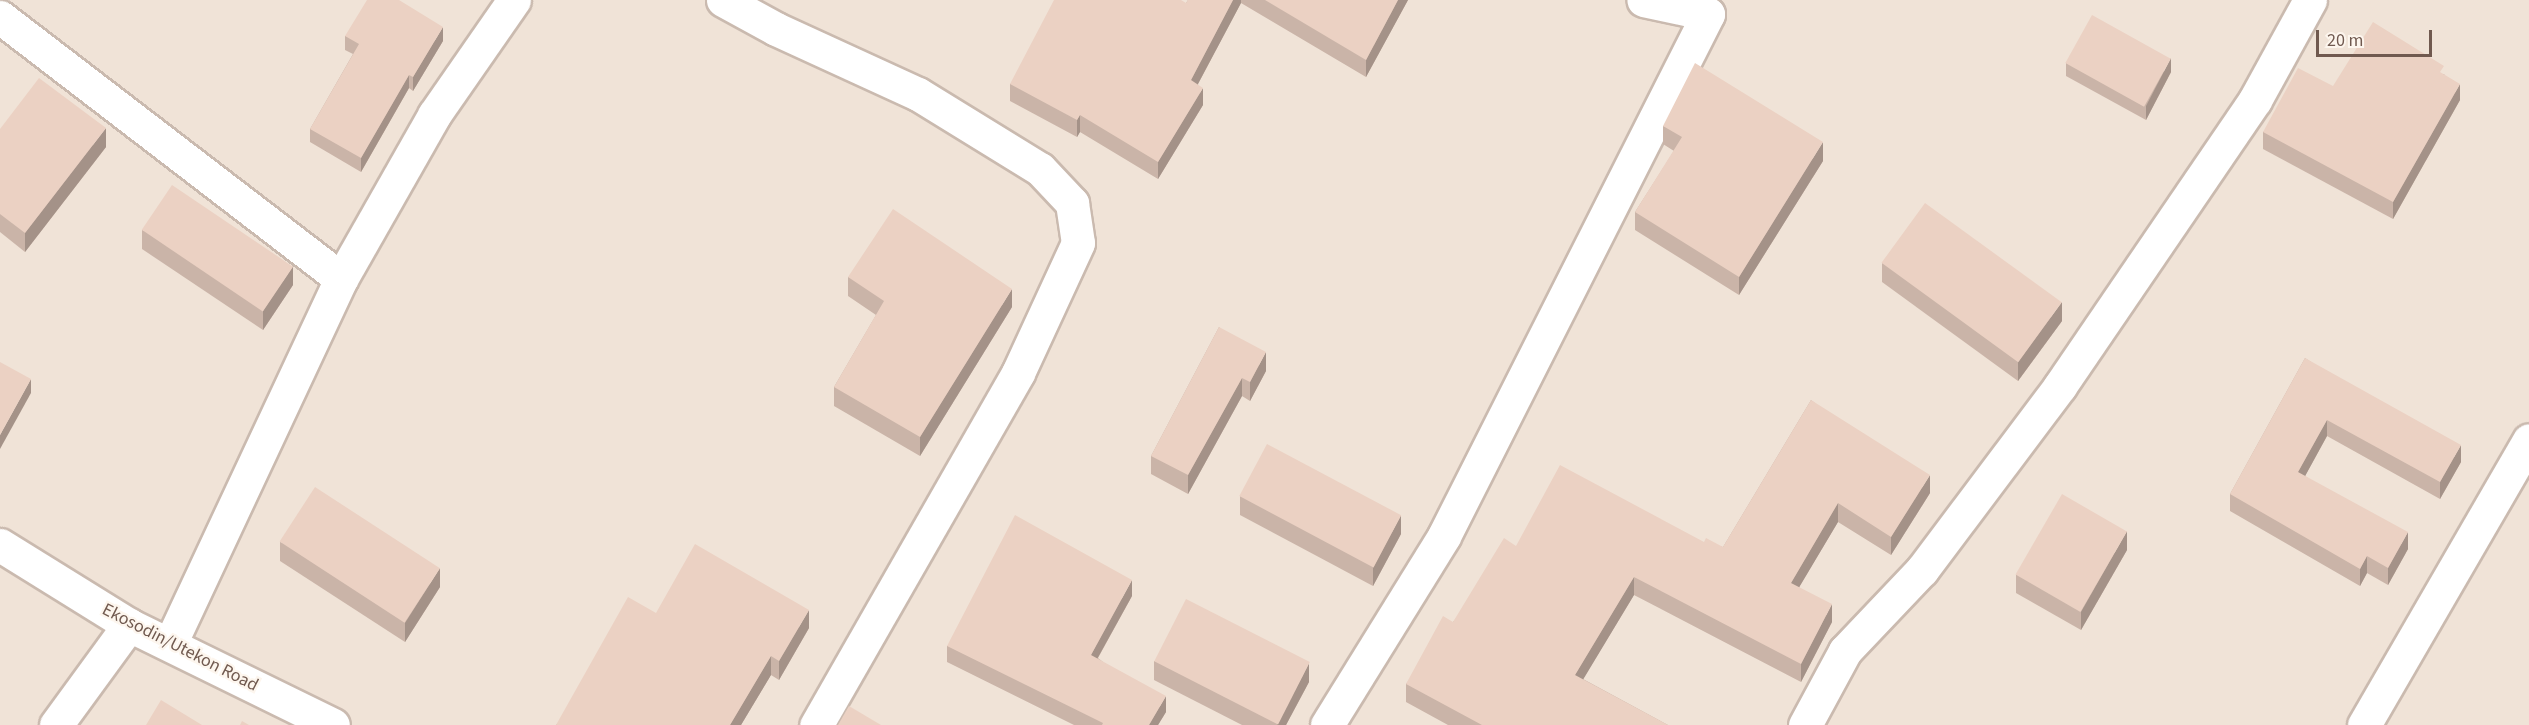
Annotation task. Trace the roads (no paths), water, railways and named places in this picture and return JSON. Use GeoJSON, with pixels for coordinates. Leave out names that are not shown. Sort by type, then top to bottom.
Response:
{"type":"FeatureCollection","features":[{"type":"Feature","properties":{"kind":"street"},"geometry":{"type":"LineString","coordinates":[[170,644],[341,279],[434,115],[514,0]]}},
{"type":"Feature","properties":{"kind":"street"},"geometry":{"type":"LineString","coordinates":[[723,0],[776,29],[918,94],[1040,169],[1072,203],[1078,243],[1018,373],[816,725]]}},
{"type":"Feature","properties":{"kind":"street"},"geometry":{"type":"LineString","coordinates":[[1327,725],[1444,536],[1708,14],[1643,0]]}},
{"type":"Feature","properties":{"kind":"street"},"geometry":{"type":"LineString","coordinates":[[1805,725],[1845,651],[1922,570],[2060,386],[2255,100],[2310,0]]}},
{"type":"Feature","properties":{"kind":"street"},"geometry":{"type":"LineString","coordinates":[[0,16],[341,279]]}},
{"type":"Feature","properties":{"kind":"street"},"geometry":{"type":"LineString","coordinates":[[2364,725],[2529,440]]}},
{"type":"Feature","properties":{"kind":"street","name":"Ekosodin/Utekon Road"},"geometry":{"type":"LineString","coordinates":[[0,545],[129,625],[333,725]]}},
{"type":"Feature","properties":{"kind":"street"},"geometry":{"type":"LineString","coordinates":[[56,725],[129,625]]}}]}
